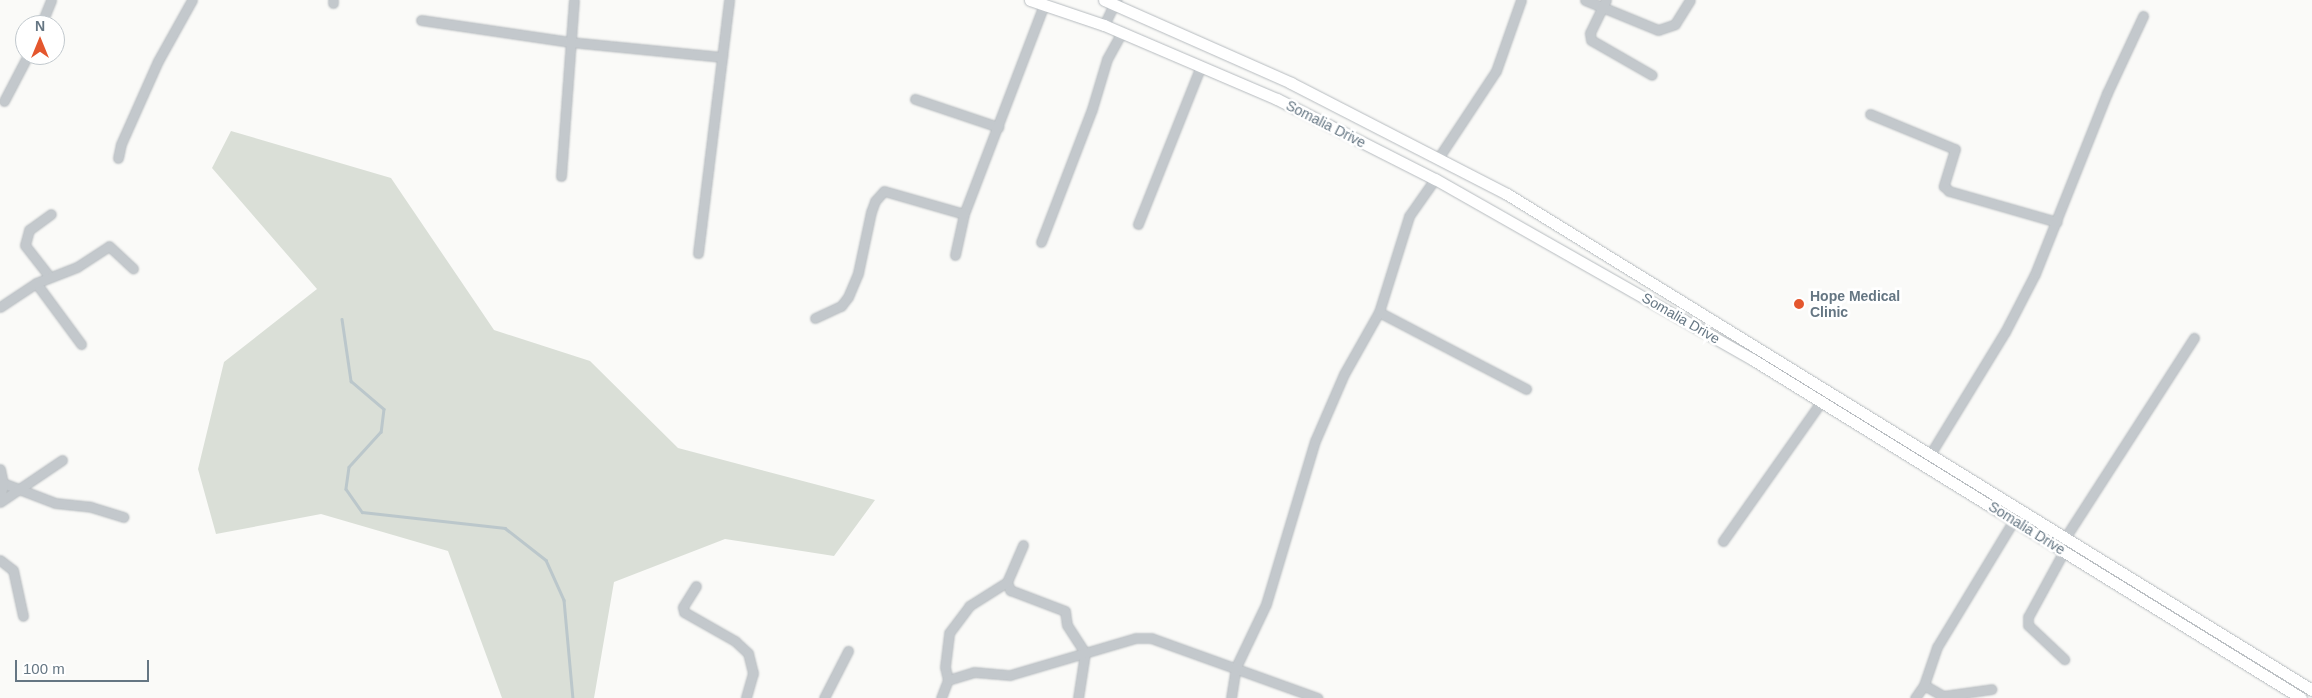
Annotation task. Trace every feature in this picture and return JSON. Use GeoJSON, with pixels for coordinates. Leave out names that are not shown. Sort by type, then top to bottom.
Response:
{"type":"FeatureCollection","features":[{"type":"Feature","properties":{"kind":"main road","name":"Somalia Drive"},"geometry":{"type":"LineString","coordinates":[[1030,0],[1122,32],[1277,99],[1434,179],[1665,308],[2014,520],[2301,698]]}},
{"type":"Feature","properties":{"kind":"main road","name":"Somalia Drive"},"geometry":{"type":"LineString","coordinates":[[1112,1],[1291,83],[1439,157],[1622,263],[2312,690]]}},
{"type":"Feature","properties":{"kind":"street"},"geometry":{"type":"LineString","coordinates":[[46,15],[51,0]]}},
{"type":"Feature","properties":{"kind":"street"},"geometry":{"type":"LineString","coordinates":[[118,158],[121,144],[158,61],[192,0]]}},
{"type":"Feature","properties":{"kind":"street"},"geometry":{"type":"LineString","coordinates":[[561,176],[569,97],[570,42],[574,0]]}},
{"type":"Feature","properties":{"kind":"street"},"geometry":{"type":"LineString","coordinates":[[698,253],[729,0]]}},
{"type":"Feature","properties":{"kind":"street"},"geometry":{"type":"LineString","coordinates":[[1439,157],[1496,72],[1521,0]]}},
{"type":"Feature","properties":{"kind":"street"},"geometry":{"type":"LineString","coordinates":[[1586,0],[1604,4],[1658,30],[1675,24],[1690,0]]}},
{"type":"Feature","properties":{"kind":"street"},"geometry":{"type":"LineString","coordinates":[[1104,25],[1112,1]]}},
{"type":"Feature","properties":{"kind":"street"},"geometry":{"type":"LineString","coordinates":[[955,255],[964,214],[1044,4]]}},
{"type":"Feature","properties":{"kind":"street"},"geometry":{"type":"LineString","coordinates":[[1604,4],[1590,33],[1591,40],[1652,75]]}},
{"type":"Feature","properties":{"kind":"street"},"geometry":{"type":"LineString","coordinates":[[1931,453],[2005,332],[2035,274],[2108,93],[2143,16]]}},
{"type":"Feature","properties":{"kind":"street"},"geometry":{"type":"LineString","coordinates":[[421,20],[570,42],[722,57]]}},
{"type":"Feature","properties":{"kind":"street"},"geometry":{"type":"LineString","coordinates":[[1041,242],[1092,109],[1107,59],[1122,32]]}},
{"type":"Feature","properties":{"kind":"street"},"geometry":{"type":"LineString","coordinates":[[4,101],[23,65]]}},
{"type":"Feature","properties":{"kind":"street"},"geometry":{"type":"LineString","coordinates":[[1138,224],[1201,66]]}},
{"type":"Feature","properties":{"kind":"street"},"geometry":{"type":"LineString","coordinates":[[915,99],[998,126]]}},
{"type":"Feature","properties":{"kind":"street"},"geometry":{"type":"LineString","coordinates":[[1870,114],[1956,149],[1944,186],[1948,191],[2057,222]]}},
{"type":"Feature","properties":{"kind":"street"},"geometry":{"type":"LineString","coordinates":[[1231,698],[1236,666],[1266,604],[1315,441],[1344,374],[1379,312],[1409,216],[1434,179]]}},
{"type":"Feature","properties":{"kind":"street"},"geometry":{"type":"LineString","coordinates":[[815,318],[841,306],[848,297],[858,273],[871,212],[875,201],[884,192],[964,214]]}},
{"type":"Feature","properties":{"kind":"street"},"geometry":{"type":"LineString","coordinates":[[50,276],[25,245],[29,230],[51,214]]}},
{"type":"Feature","properties":{"kind":"street"},"geometry":{"type":"LineString","coordinates":[[0,307],[36,283],[50,276],[68,271],[109,246],[133,268]]}},
{"type":"Feature","properties":{"kind":"street"},"geometry":{"type":"LineString","coordinates":[[36,283],[81,344]]}},
{"type":"Feature","properties":{"kind":"street"},"geometry":{"type":"LineString","coordinates":[[1379,312],[1526,389]]}},
{"type":"Feature","properties":{"kind":"street"},"geometry":{"type":"LineString","coordinates":[[2065,538],[2194,338]]}},
{"type":"Feature","properties":{"kind":"street"},"geometry":{"type":"LineString","coordinates":[[1723,541],[1821,402]]}},
{"type":"Feature","properties":{"kind":"street"},"geometry":{"type":"LineString","coordinates":[[0,502],[22,490],[62,460]]}},
{"type":"Feature","properties":{"kind":"street"},"geometry":{"type":"LineString","coordinates":[[0,469],[3,482],[0,499]]}},
{"type":"Feature","properties":{"kind":"street"},"geometry":{"type":"LineString","coordinates":[[3,482],[55,503],[91,507],[123,518]]}},
{"type":"Feature","properties":{"kind":"street"},"geometry":{"type":"LineString","coordinates":[[1915,698],[1924,686],[1932,655],[2014,520]]}},
{"type":"Feature","properties":{"kind":"street"},"geometry":{"type":"LineString","coordinates":[[941,698],[948,680],[945,667],[948,633],[968,606],[1007,582],[1023,545]]}},
{"type":"Feature","properties":{"kind":"street"},"geometry":{"type":"LineString","coordinates":[[2064,551],[2028,618],[2028,625],[2064,659]]}},
{"type":"Feature","properties":{"kind":"street"},"geometry":{"type":"LineString","coordinates":[[0,560],[13,570],[22,616]]}},
{"type":"Feature","properties":{"kind":"street"},"geometry":{"type":"LineString","coordinates":[[1007,582],[1010,590],[1065,611],[1067,625],[1085,653],[1078,698]]}},
{"type":"Feature","properties":{"kind":"street"},"geometry":{"type":"LineString","coordinates":[[696,586],[684,606],[684,612],[735,641],[748,653],[753,673],[746,698]]}},
{"type":"Feature","properties":{"kind":"street"},"geometry":{"type":"LineString","coordinates":[[948,680],[974,672],[1010,675],[1136,638],[1150,638],[1236,666],[1315,697]]}},
{"type":"Feature","properties":{"kind":"street"},"geometry":{"type":"LineString","coordinates":[[824,698],[848,651]]}},
{"type":"Feature","properties":{"kind":"street"},"geometry":{"type":"LineString","coordinates":[[1924,686],[1943,696],[1992,689]]}},
{"type":"Feature","properties":{"kind":"shaded area"},"geometry":{"type":"Polygon","coordinates":[[[231,131],[391,178],[494,330],[590,361],[678,448],[875,500],[834,556],[725,539],[614,582],[594,698],[502,698],[448,551],[321,514],[216,534],[198,469],[224,362],[317,289],[212,168],[231,131]]]}},
{"type":"Feature","properties":{"kind":"waterway"},"geometry":{"type":"LineString","coordinates":[[342,319],[351,381],[384,409],[381,432],[349,467],[346,489],[362,512],[505,528],[546,560],[564,600],[573,698]]}},
{"type":"Feature","properties":{"kind":"place","name":"Hope Medical Clinic"},"geometry":{"type":"Point","coordinates":[1799,304]}}]}
